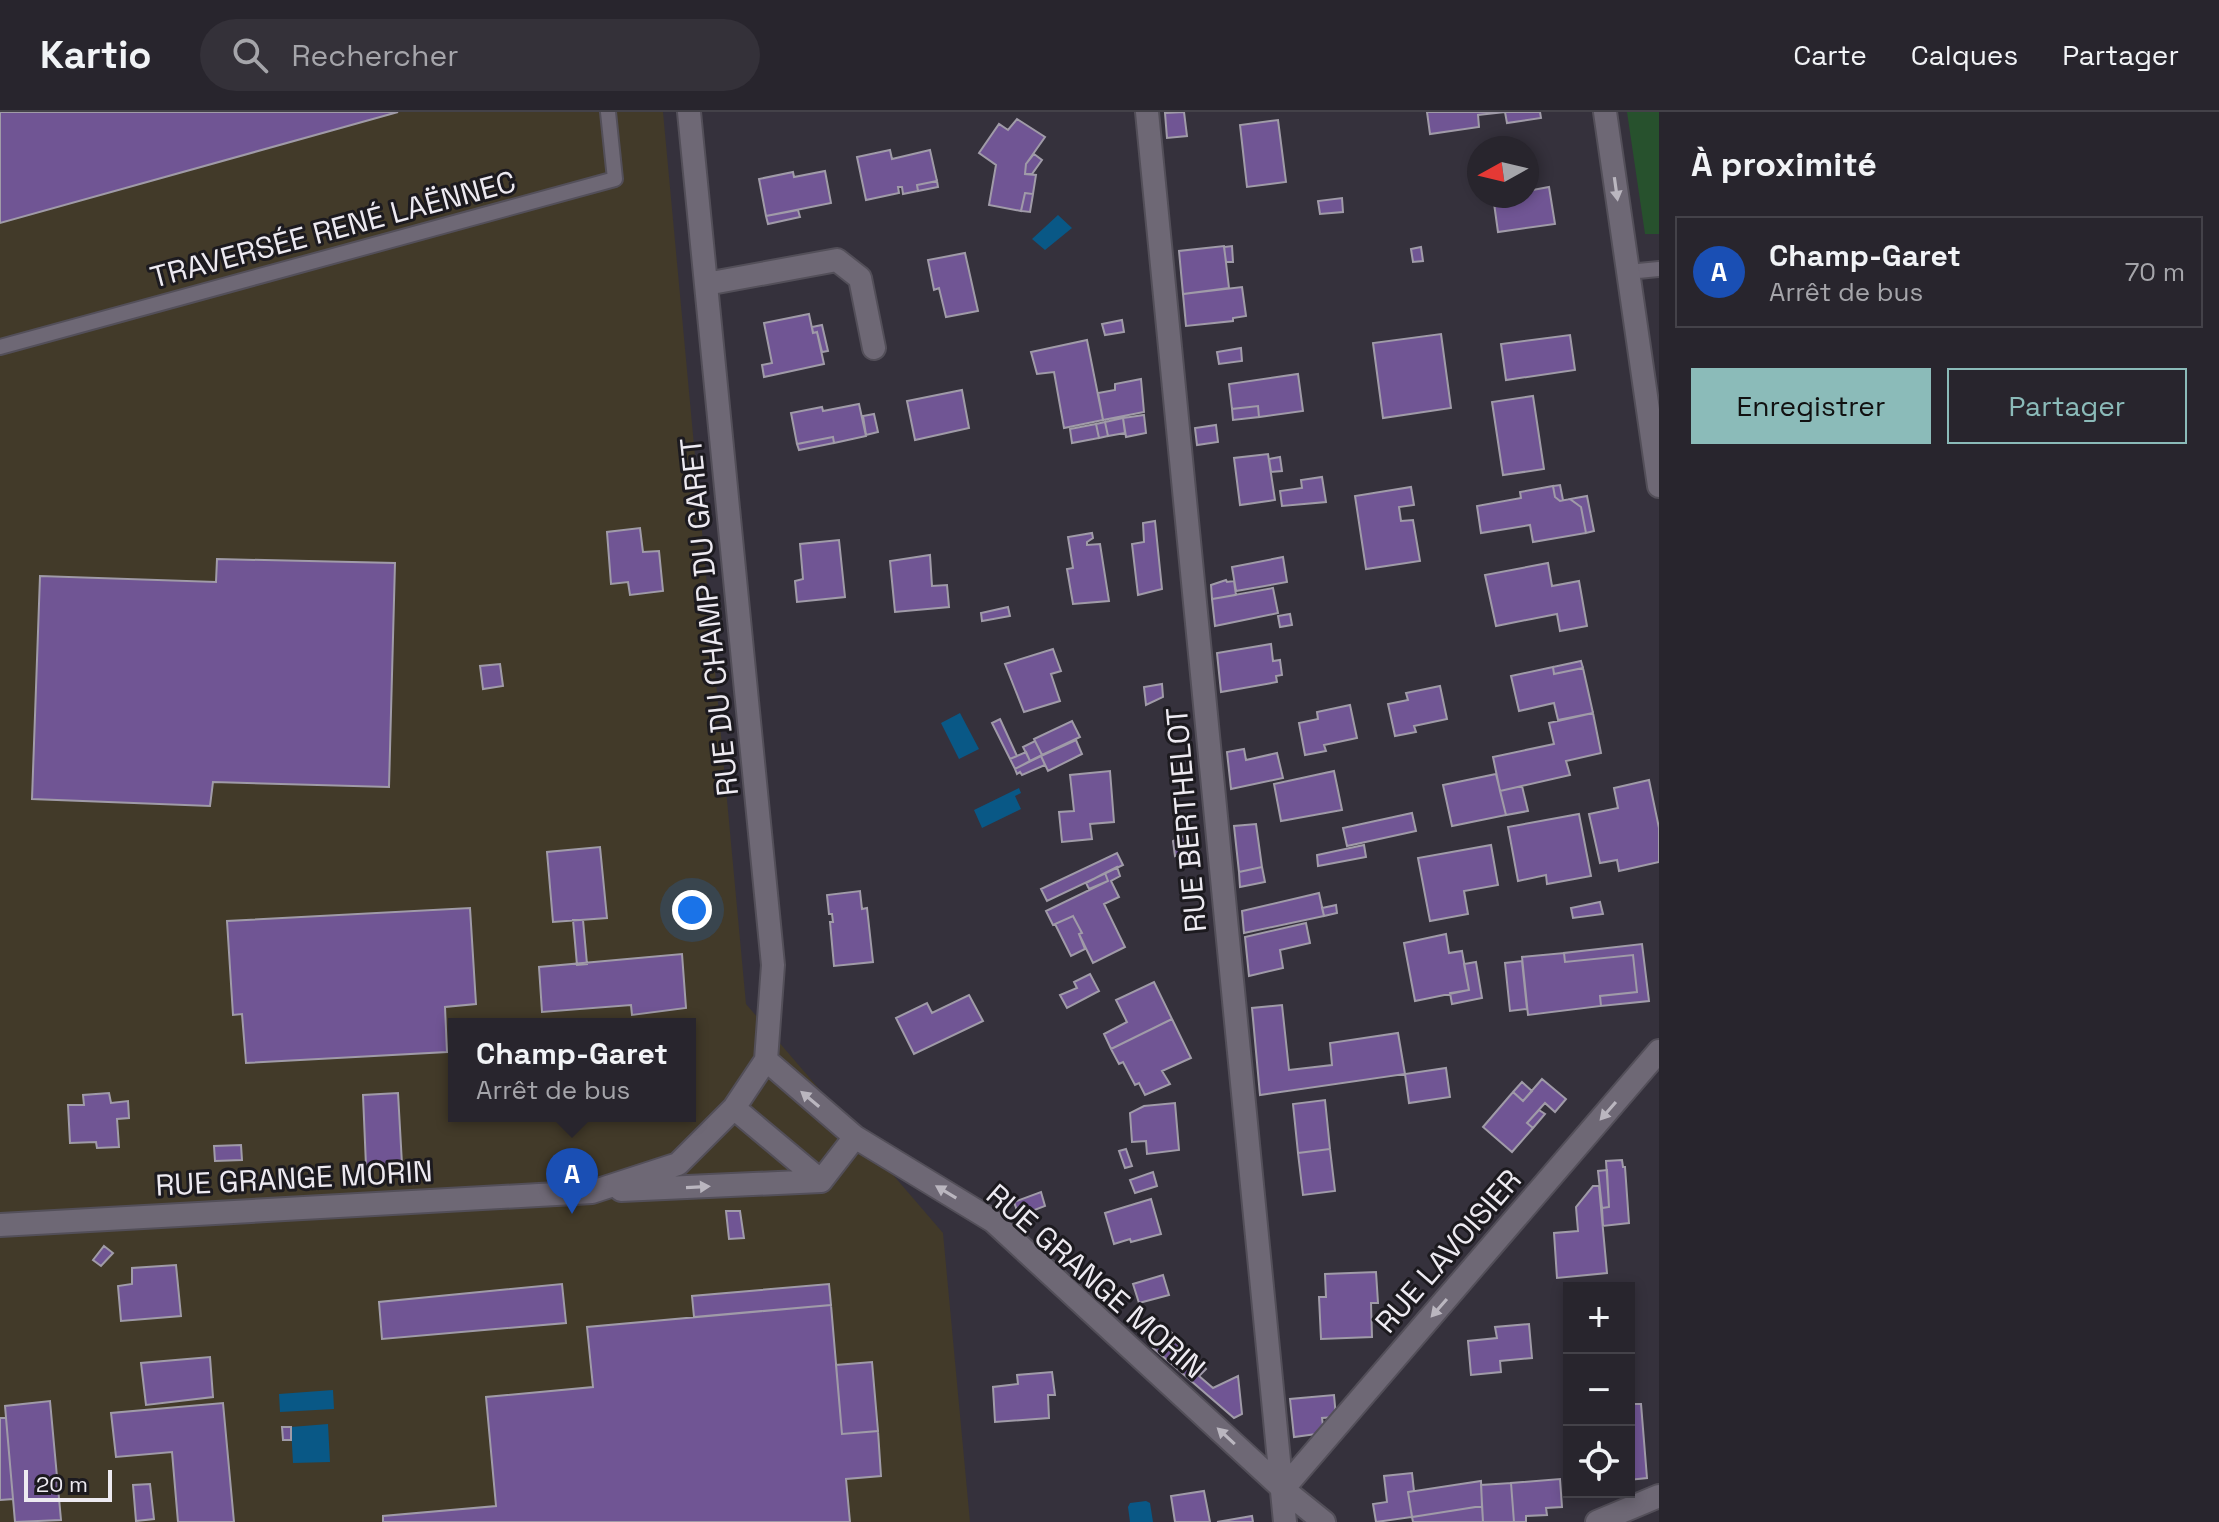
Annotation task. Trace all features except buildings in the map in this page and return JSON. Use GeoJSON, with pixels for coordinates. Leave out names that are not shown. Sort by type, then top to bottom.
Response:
{"type":"FeatureCollection","features":[{"type":"Feature","properties":{"kind":"street","name":"RUE DU CHAMP DU GARET"},"geometry":{"type":"LineString","coordinates":[[689,112],[773,965],[766,1060],[734,1108]]}},
{"type":"Feature","properties":{"kind":"street","name":"RUE BERTHELOT"},"geometry":{"type":"LineString","coordinates":[[1147,112],[1285,1522]]}},
{"type":"Feature","properties":{"kind":"street"},"geometry":{"type":"LineString","coordinates":[[1605,112],[1659,486]]}},
{"type":"Feature","properties":{"kind":"street"},"geometry":{"type":"LineString","coordinates":[[706,284],[837,260],[860,278],[874,348]]}},
{"type":"Feature","properties":{"kind":"street","name":"RUE LAVOISIER"},"geometry":{"type":"LineString","coordinates":[[1283,1489],[1659,1051]]}},
{"type":"Feature","properties":{"kind":"street","name":"RUE GRANGE MORIN"},"geometry":{"type":"LineString","coordinates":[[766,1060],[855,1137],[993,1221],[1283,1489],[1324,1522]]}},
{"type":"Feature","properties":{"kind":"street"},"geometry":{"type":"LineString","coordinates":[[734,1108],[821,1181],[855,1137]]}},
{"type":"Feature","properties":{"kind":"street","name":"RUE GRANGE MORIN"},"geometry":{"type":"LineString","coordinates":[[592,1192],[678,1164],[734,1108]]}},
{"type":"Feature","properties":{"kind":"street","name":"RUE GRANGE MORIN"},"geometry":{"type":"LineString","coordinates":[[0,1225],[821,1181]]}},
{"type":"Feature","properties":{"kind":"street"},"geometry":{"type":"LineString","coordinates":[[1597,1522],[1659,1496]]}},
{"type":"Feature","properties":{"kind":"lane","name":"TRAVERSÉE RENÉ LAËNNEC"},"geometry":{"type":"LineString","coordinates":[[0,347],[615,179],[608,112]]}},
{"type":"Feature","properties":{"kind":"lane"},"geometry":{"type":"LineString","coordinates":[[1628,272],[1659,269]]}},
{"type":"Feature","properties":{"kind":"shaded area"},"geometry":{"type":"Polygon","coordinates":[[[0,112],[663,112],[746,1004],[943,1233],[970,1522],[0,1522],[0,112]]]}},
{"type":"Feature","properties":{"kind":"green space"},"geometry":{"type":"Polygon","coordinates":[[[1627,112],[1659,112],[1659,234],[1645,234],[1627,112]]]}},
{"type":"Feature","properties":{"kind":"water"},"geometry":{"type":"Polygon","coordinates":[[[1058,215],[1072,228],[1045,250],[1032,239],[1058,215]]]}},
{"type":"Feature","properties":{"kind":"water"},"geometry":{"type":"Polygon","coordinates":[[[960,713],[979,749],[959,759],[941,723],[960,713]]]}},
{"type":"Feature","properties":{"kind":"water"},"geometry":{"type":"Polygon","coordinates":[[[1019,788],[1021,793],[1015,796],[1021,809],[982,828],[974,810],[1019,788]]]}},
{"type":"Feature","properties":{"kind":"water"},"geometry":{"type":"Polygon","coordinates":[[[333,1390],[334,1409],[280,1412],[279,1394],[333,1390]]]}},
{"type":"Feature","properties":{"kind":"water"},"geometry":{"type":"Polygon","coordinates":[[[328,1424],[330,1462],[293,1463],[291,1427],[328,1424]]]}},
{"type":"Feature","properties":{"kind":"water"},"geometry":{"type":"Polygon","coordinates":[[[1130,1503],[1150,1503],[1153,1522],[1130,1522],[1130,1503]]]}},
{"type":"Feature","properties":{"kind":"place","name":"Champ-Garet"},"geometry":{"type":"Point","coordinates":[572,1214]}}]}
